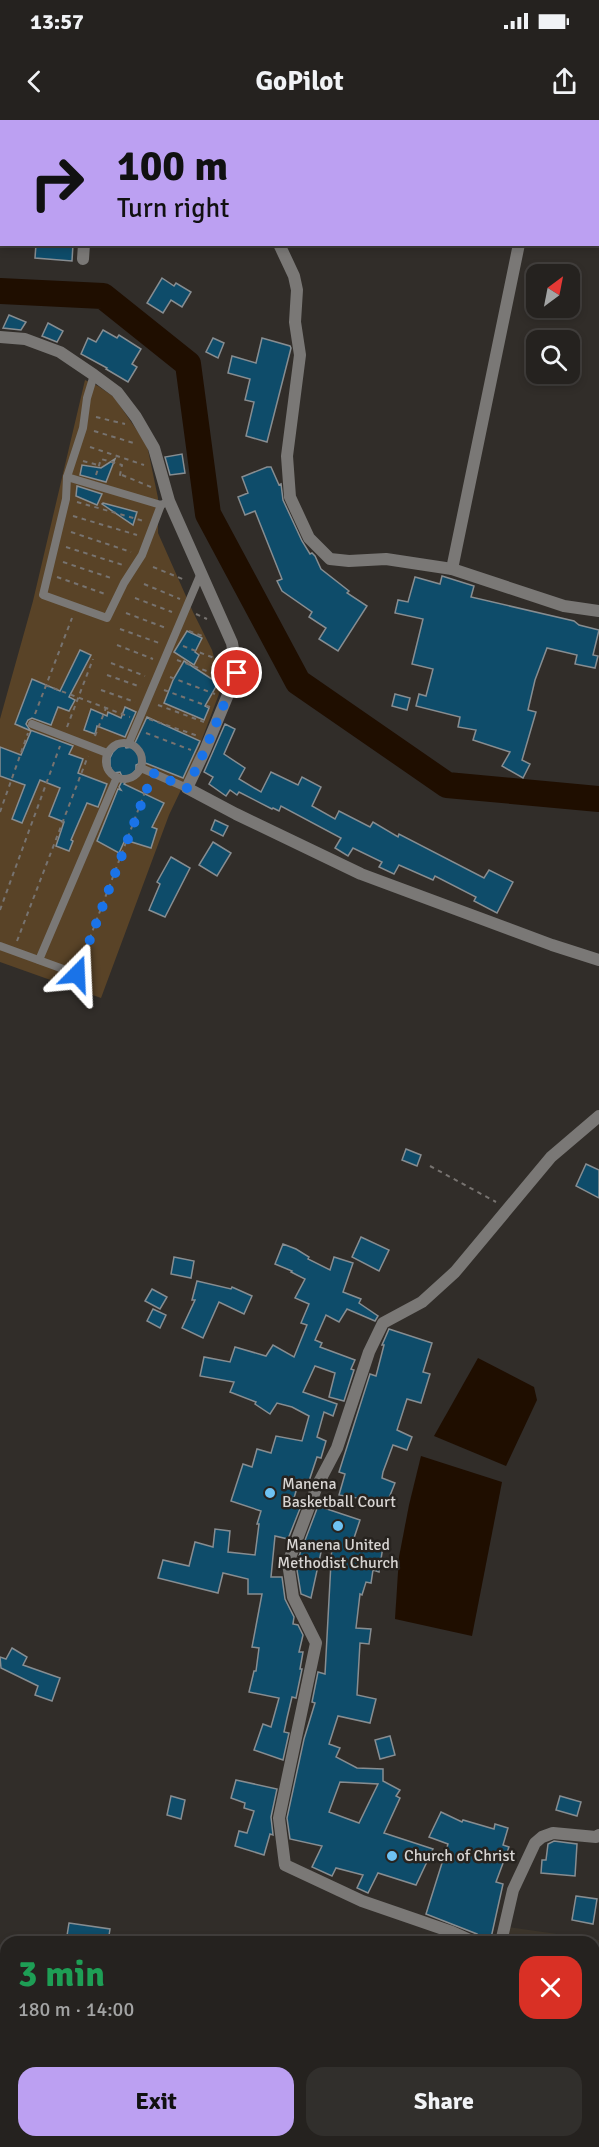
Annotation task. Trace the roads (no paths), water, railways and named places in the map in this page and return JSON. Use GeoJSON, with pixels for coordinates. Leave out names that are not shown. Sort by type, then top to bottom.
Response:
{"type":"FeatureCollection","features":[{"type":"Feature","properties":{"kind":"street"},"geometry":{"type":"LineString","coordinates":[[83,259],[84,246]]}},
{"type":"Feature","properties":{"kind":"street"},"geometry":{"type":"LineString","coordinates":[[280,246],[294,276],[297,290],[295,322],[300,355],[287,456],[290,498],[309,538],[330,559],[350,561],[386,559],[452,569],[564,606],[599,611]]}},
{"type":"Feature","properties":{"kind":"street"},"geometry":{"type":"LineString","coordinates":[[452,569],[519,246]]}},
{"type":"Feature","properties":{"kind":"street"},"geometry":{"type":"LineString","coordinates":[[0,338],[25,339],[60,352],[94,375],[117,392],[136,417],[154,448],[165,503],[201,571],[232,643],[237,673],[187,788],[362,874],[552,945],[599,960]]}},
{"type":"Feature","properties":{"kind":"street"},"geometry":{"type":"LineString","coordinates":[[461,1936],[362,1901],[285,1865],[279,1818],[316,1643],[293,1597],[288,1563],[318,1486],[336,1448],[369,1352],[383,1323],[422,1302],[455,1272],[551,1157],[599,1116]]}},
{"type":"Feature","properties":{"kind":"street"},"geometry":{"type":"LineString","coordinates":[[502,1936],[513,1890],[535,1843],[542,1837],[553,1833],[596,1837],[599,1835]]}},
{"type":"Feature","properties":{"kind":"lane"},"geometry":{"type":"LineString","coordinates":[[67,477],[165,503],[142,555],[124,583],[107,618],[43,595],[66,499],[67,477],[82,428],[94,375]]}},
{"type":"Feature","properties":{"kind":"lane"},"geometry":{"type":"LineString","coordinates":[[129,743],[201,571]]}},
{"type":"Feature","properties":{"kind":"lane"},"geometry":{"type":"LineString","coordinates":[[32,724],[107,753]]}},
{"type":"Feature","properties":{"kind":"lane"},"geometry":{"type":"LineString","coordinates":[[129,743],[141,753],[141,768],[131,778],[117,777],[107,767],[107,753],[117,744],[129,743]]}},
{"type":"Feature","properties":{"kind":"lane"},"geometry":{"type":"LineString","coordinates":[[141,768],[187,788]]}},
{"type":"Feature","properties":{"kind":"lane"},"geometry":{"type":"LineString","coordinates":[[39,960],[117,777]]}},
{"type":"Feature","properties":{"kind":"lane"},"geometry":{"type":"LineString","coordinates":[[0,946],[77,974]]}},
{"type":"Feature","properties":{"kind":"waterway"},"geometry":{"type":"LineString","coordinates":[[0,291],[103,296],[188,364],[208,514],[298,682],[447,785],[599,799]]}},
{"type":"Feature","properties":{"kind":"place","name":"Manena Basketball Court"},"geometry":{"type":"Point","coordinates":[270,1493]}},
{"type":"Feature","properties":{"kind":"place","name":"Manena United Methodist Church"},"geometry":{"type":"Point","coordinates":[338,1526]}},
{"type":"Feature","properties":{"kind":"place","name":"Church of Christ"},"geometry":{"type":"Point","coordinates":[392,1856]}}]}
